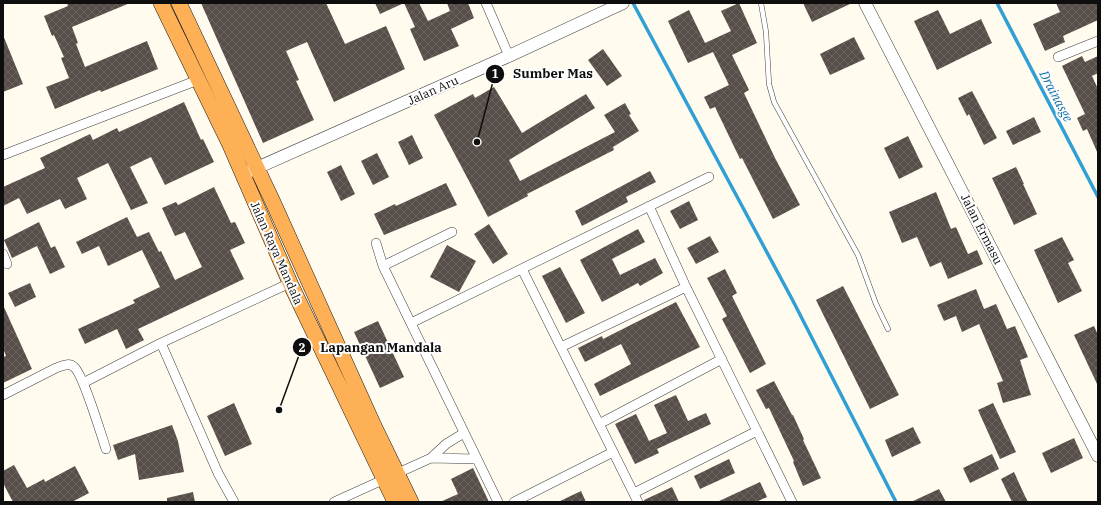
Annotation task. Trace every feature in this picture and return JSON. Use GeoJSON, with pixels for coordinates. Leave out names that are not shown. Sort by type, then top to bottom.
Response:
{"type":"FeatureCollection","features":[{"type":"Feature","properties":{"kind":"highway","name":"Jalan Raya Mandala"},"geometry":{"type":"LineString","coordinates":[[161,3],[230,146],[290,283],[391,476],[411,502]]}},
{"type":"Feature","properties":{"kind":"highway","name":"Jalan Raya Mandala"},"geometry":{"type":"LineString","coordinates":[[179,3],[257,168],[391,476],[395,502]]}},
{"type":"Feature","properties":{"kind":"street"},"geometry":{"type":"LineString","coordinates":[[486,3],[509,56]]}},
{"type":"Feature","properties":{"kind":"street","name":"Jalan Ermasu"},"geometry":{"type":"LineString","coordinates":[[865,3],[1098,456]]}},
{"type":"Feature","properties":{"kind":"street","name":"Jalan Aru"},"geometry":{"type":"LineString","coordinates":[[242,175],[509,56],[620,4]]}},
{"type":"Feature","properties":{"kind":"street"},"geometry":{"type":"LineString","coordinates":[[1058,57],[1098,41]]}},
{"type":"Feature","properties":{"kind":"street"},"geometry":{"type":"LineString","coordinates":[[3,155],[198,80]]}},
{"type":"Feature","properties":{"kind":"street"},"geometry":{"type":"LineString","coordinates":[[411,323],[709,177]]}},
{"type":"Feature","properties":{"kind":"street"},"geometry":{"type":"LineString","coordinates":[[649,206],[686,287],[792,502]]}},
{"type":"Feature","properties":{"kind":"street"},"geometry":{"type":"LineString","coordinates":[[383,266],[452,232]]}},
{"type":"Feature","properties":{"kind":"street"},"geometry":{"type":"LineString","coordinates":[[376,244],[383,266],[498,502]]}},
{"type":"Feature","properties":{"kind":"street"},"geometry":{"type":"LineString","coordinates":[[3,254],[8,264]]}},
{"type":"Feature","properties":{"kind":"street"},"geometry":{"type":"LineString","coordinates":[[522,269],[638,502]]}},
{"type":"Feature","properties":{"kind":"street"},"geometry":{"type":"LineString","coordinates":[[83,383],[161,343],[290,283]]}},
{"type":"Feature","properties":{"kind":"street"},"geometry":{"type":"LineString","coordinates":[[561,346],[686,287]]}},
{"type":"Feature","properties":{"kind":"street"},"geometry":{"type":"LineString","coordinates":[[161,343],[218,473],[234,502]]}},
{"type":"Feature","properties":{"kind":"street"},"geometry":{"type":"LineString","coordinates":[[599,424],[722,359]]}},
{"type":"Feature","properties":{"kind":"street"},"geometry":{"type":"LineString","coordinates":[[3,395],[63,365],[70,364],[74,366],[83,383],[106,449]]}},
{"type":"Feature","properties":{"kind":"street"},"geometry":{"type":"LineString","coordinates":[[634,493],[757,431]]}},
{"type":"Feature","properties":{"kind":"street"},"geometry":{"type":"LineString","coordinates":[[334,502],[431,458],[446,444],[464,432]]}},
{"type":"Feature","properties":{"kind":"street"},"geometry":{"type":"LineString","coordinates":[[514,502],[613,452]]}},
{"type":"Feature","properties":{"kind":"street"},"geometry":{"type":"LineString","coordinates":[[431,458],[477,459]]}},
{"type":"Feature","properties":{"kind":"lane"},"geometry":{"type":"LineString","coordinates":[[761,3],[766,39],[769,84],[774,102],[858,255],[876,304],[888,330]]}},
{"type":"Feature","properties":{"kind":"building"},"geometry":{"type":"Polygon","coordinates":[[[67,3],[130,3],[72,27],[78,43],[76,44],[85,67],[147,41],[158,69],[101,92],[100,90],[55,109],[46,87],[69,78],[61,58],[64,57],[54,35],[52,36],[44,16],[68,6],[67,3]]]}},
{"type":"Feature","properties":{"kind":"building"},"geometry":{"type":"Polygon","coordinates":[[[201,3],[326,3],[345,44],[386,26],[405,69],[334,102],[307,42],[286,51],[299,80],[296,81],[314,120],[263,143],[201,3]]]}},
{"type":"Feature","properties":{"kind":"building"},"geometry":{"type":"Polygon","coordinates":[[[375,3],[404,3],[380,14],[375,3]]]}},
{"type":"Feature","properties":{"kind":"building"},"geometry":{"type":"Polygon","coordinates":[[[404,3],[419,3],[428,21],[450,11],[447,3],[468,3],[474,18],[451,29],[459,46],[424,61],[410,29],[415,27],[404,3]]]}},
{"type":"Feature","properties":{"kind":"building"},"geometry":{"type":"Polygon","coordinates":[[[739,3],[757,43],[732,55],[749,90],[744,93],[775,158],[800,205],[773,219],[742,158],[740,159],[715,107],[710,109],[704,97],[729,85],[713,52],[688,63],[668,21],[689,10],[705,43],[731,31],[721,11],[739,3]]]}},
{"type":"Feature","properties":{"kind":"building"},"geometry":{"type":"Polygon","coordinates":[[[803,3],[852,3],[812,22],[803,3]]]}},
{"type":"Feature","properties":{"kind":"building"},"geometry":{"type":"Polygon","coordinates":[[[1056,3],[1098,3],[1098,20],[1063,36],[1065,42],[1045,51],[1033,24],[1060,12],[1056,3]]]}},
{"type":"Feature","properties":{"kind":"building"},"geometry":{"type":"Polygon","coordinates":[[[938,10],[950,34],[981,19],[992,43],[937,70],[914,21],[938,10]]]}},
{"type":"Feature","properties":{"kind":"building"},"geometry":{"type":"Polygon","coordinates":[[[3,35],[23,84],[3,92],[3,35]]]}},
{"type":"Feature","properties":{"kind":"building"},"geometry":{"type":"Polygon","coordinates":[[[854,37],[865,59],[830,75],[820,54],[854,37]]]}},
{"type":"Feature","properties":{"kind":"building"},"geometry":{"type":"Polygon","coordinates":[[[603,49],[622,76],[607,86],[588,60],[603,49]]]}},
{"type":"Feature","properties":{"kind":"building"},"geometry":{"type":"Polygon","coordinates":[[[1082,56],[1085,62],[1098,56],[1098,73],[1092,76],[1098,89],[1098,154],[1087,129],[1083,131],[1077,118],[1085,114],[1062,66],[1082,56]]]}},
{"type":"Feature","properties":{"kind":"building"},"geometry":{"type":"Polygon","coordinates":[[[494,87],[522,133],[586,94],[595,108],[509,160],[520,181],[615,132],[604,115],[625,103],[631,114],[629,115],[639,131],[613,147],[614,150],[527,194],[528,196],[488,217],[434,115],[473,94],[475,98],[494,87]]]}},
{"type":"Feature","properties":{"kind":"building"},"geometry":{"type":"Polygon","coordinates":[[[972,91],[997,138],[984,145],[969,114],[967,116],[958,98],[972,91]]]}},
{"type":"Feature","properties":{"kind":"building"},"geometry":{"type":"Polygon","coordinates":[[[184,102],[201,140],[203,139],[214,162],[165,185],[151,157],[130,167],[148,203],[131,210],[108,163],[77,178],[87,199],[65,209],[60,199],[27,214],[19,198],[3,206],[3,187],[45,168],[40,158],[90,134],[93,140],[117,128],[119,132],[184,102]]]}},
{"type":"Feature","properties":{"kind":"building"},"geometry":{"type":"Polygon","coordinates":[[[1034,117],[1041,132],[1013,145],[1006,131],[1034,117]]]}},
{"type":"Feature","properties":{"kind":"building"},"geometry":{"type":"Polygon","coordinates":[[[412,135],[423,158],[409,165],[398,142],[412,135]]]}},
{"type":"Feature","properties":{"kind":"building"},"geometry":{"type":"Polygon","coordinates":[[[908,136],[923,167],[899,179],[884,148],[908,136]]]}},
{"type":"Feature","properties":{"kind":"building"},"geometry":{"type":"Polygon","coordinates":[[[377,153],[389,177],[373,185],[361,161],[377,153]]]}},
{"type":"Feature","properties":{"kind":"building"},"geometry":{"type":"Polygon","coordinates":[[[341,165],[355,194],[341,201],[327,172],[341,165]]]}},
{"type":"Feature","properties":{"kind":"building"},"geometry":{"type":"Polygon","coordinates":[[[1016,167],[1037,214],[1014,225],[992,178],[1016,167]]]}},
{"type":"Feature","properties":{"kind":"building"},"geometry":{"type":"Polygon","coordinates":[[[650,171],[656,182],[626,197],[628,202],[582,226],[575,211],[650,171]]]}},
{"type":"Feature","properties":{"kind":"building"},"geometry":{"type":"Polygon","coordinates":[[[446,183],[457,205],[384,235],[374,214],[395,204],[396,206],[446,183]]]}},
{"type":"Feature","properties":{"kind":"building"},"geometry":{"type":"Polygon","coordinates":[[[214,187],[231,223],[235,222],[245,243],[230,250],[244,279],[138,329],[144,340],[126,349],[117,329],[85,344],[78,329],[135,303],[133,300],[160,287],[142,250],[108,266],[99,246],[82,254],[76,242],[127,217],[137,237],[149,232],[159,252],[161,251],[175,280],[202,267],[185,232],[175,236],[162,208],[176,202],[178,205],[214,187]]]}},
{"type":"Feature","properties":{"kind":"building"},"geometry":{"type":"Polygon","coordinates":[[[936,192],[951,229],[956,227],[968,254],[977,250],[983,264],[948,279],[941,262],[930,267],[917,237],[902,243],[889,212],[936,192]]]}},
{"type":"Feature","properties":{"kind":"building"},"geometry":{"type":"Polygon","coordinates":[[[689,201],[698,220],[680,229],[670,211],[689,201]]]}},
{"type":"Feature","properties":{"kind":"building"},"geometry":{"type":"Polygon","coordinates":[[[39,222],[51,248],[55,246],[65,267],[50,274],[37,246],[12,258],[4,240],[39,222]]]}},
{"type":"Feature","properties":{"kind":"building"},"geometry":{"type":"Polygon","coordinates":[[[489,224],[508,254],[493,264],[474,234],[489,224]]]}},
{"type":"Feature","properties":{"kind":"building"},"geometry":{"type":"Polygon","coordinates":[[[638,229],[645,242],[612,259],[620,275],[655,258],[663,273],[640,286],[638,283],[602,302],[580,260],[638,229]]]}},
{"type":"Feature","properties":{"kind":"building"},"geometry":{"type":"Polygon","coordinates":[[[710,236],[719,252],[696,264],[687,248],[710,236]]]}},
{"type":"Feature","properties":{"kind":"building"},"geometry":{"type":"Polygon","coordinates":[[[1062,237],[1074,260],[1068,263],[1082,291],[1058,303],[1034,250],[1062,237]]]}},
{"type":"Feature","properties":{"kind":"building"},"geometry":{"type":"Polygon","coordinates":[[[447,245],[476,261],[459,292],[430,277],[447,245]]]}},
{"type":"Feature","properties":{"kind":"building"},"geometry":{"type":"Polygon","coordinates":[[[560,267],[585,313],[566,323],[542,276],[560,267]]]}},
{"type":"Feature","properties":{"kind":"building"},"geometry":{"type":"Polygon","coordinates":[[[725,269],[737,293],[732,296],[766,364],[750,373],[722,319],[727,316],[707,278],[725,269]]]}},
{"type":"Feature","properties":{"kind":"building"},"geometry":{"type":"Polygon","coordinates":[[[30,283],[36,297],[15,307],[8,293],[30,283]]]}},
{"type":"Feature","properties":{"kind":"building"},"geometry":{"type":"Polygon","coordinates":[[[843,286],[899,395],[870,409],[816,300],[843,286]]]}},
{"type":"Feature","properties":{"kind":"building"},"geometry":{"type":"Polygon","coordinates":[[[976,289],[984,309],[996,304],[1007,329],[1015,326],[1028,357],[1020,360],[1031,395],[1003,403],[997,383],[1003,381],[979,324],[962,332],[956,316],[944,321],[937,305],[976,289]]]}},
{"type":"Feature","properties":{"kind":"building"},"geometry":{"type":"Polygon","coordinates":[[[676,302],[700,347],[600,396],[594,384],[631,364],[621,344],[585,362],[578,348],[602,336],[603,339],[676,302]]]}},
{"type":"Feature","properties":{"kind":"building"},"geometry":{"type":"Polygon","coordinates":[[[3,305],[32,369],[3,383],[3,357],[6,356],[3,348],[3,305]]]}},
{"type":"Feature","properties":{"kind":"building"},"geometry":{"type":"Polygon","coordinates":[[[378,321],[404,377],[380,388],[354,332],[378,321]]]}},
{"type":"Feature","properties":{"kind":"building"},"geometry":{"type":"Polygon","coordinates":[[[1094,326],[1098,335],[1098,386],[1074,335],[1094,326]]]}},
{"type":"Feature","properties":{"kind":"building"},"geometry":{"type":"Polygon","coordinates":[[[774,381],[793,415],[821,478],[803,486],[793,462],[794,461],[769,408],[766,409],[756,390],[774,381]]]}},
{"type":"Feature","properties":{"kind":"building"},"geometry":{"type":"Polygon","coordinates":[[[676,395],[688,421],[706,413],[711,424],[657,449],[659,453],[635,464],[615,424],[636,414],[649,441],[667,433],[654,405],[676,395]]]}},
{"type":"Feature","properties":{"kind":"building"},"geometry":{"type":"Polygon","coordinates":[[[234,403],[252,444],[225,456],[207,416],[234,403]]]}},
{"type":"Feature","properties":{"kind":"building"},"geometry":{"type":"Polygon","coordinates":[[[993,403],[1016,452],[1000,459],[978,410],[993,403]]]}},
{"type":"Feature","properties":{"kind":"building"},"geometry":{"type":"Polygon","coordinates":[[[172,425],[178,441],[184,472],[139,480],[135,454],[118,460],[113,445],[172,425]]]}},
{"type":"Feature","properties":{"kind":"building"},"geometry":{"type":"Polygon","coordinates":[[[913,427],[921,443],[892,457],[885,440],[913,427]]]}},
{"type":"Feature","properties":{"kind":"building"},"geometry":{"type":"Polygon","coordinates":[[[1074,438],[1083,458],[1051,473],[1042,453],[1074,438]]]}},
{"type":"Feature","properties":{"kind":"building"},"geometry":{"type":"Polygon","coordinates":[[[992,454],[999,469],[970,483],[963,468],[992,454]]]}},
{"type":"Feature","properties":{"kind":"building"},"geometry":{"type":"Polygon","coordinates":[[[729,459],[735,473],[700,489],[694,476],[729,459]]]}},
{"type":"Feature","properties":{"kind":"building"},"geometry":{"type":"Polygon","coordinates":[[[14,465],[27,488],[44,479],[45,482],[75,466],[89,493],[72,502],[13,502],[3,483],[3,471],[14,465]]]}},
{"type":"Feature","properties":{"kind":"building"},"geometry":{"type":"Polygon","coordinates":[[[473,468],[489,502],[440,502],[458,494],[451,479],[473,468]]]}},
{"type":"Feature","properties":{"kind":"building"},"geometry":{"type":"Polygon","coordinates":[[[1014,472],[1028,502],[1012,502],[1001,479],[1014,472]]]}},
{"type":"Feature","properties":{"kind":"building"},"geometry":{"type":"Polygon","coordinates":[[[760,482],[767,497],[756,502],[717,502],[760,482]]]}},
{"type":"Feature","properties":{"kind":"building"},"geometry":{"type":"Polygon","coordinates":[[[672,487],[679,502],[644,502],[644,500],[672,487]]]}},
{"type":"Feature","properties":{"kind":"building"},"geometry":{"type":"Polygon","coordinates":[[[939,489],[946,502],[911,502],[939,489]]]}},
{"type":"Feature","properties":{"kind":"building"},"geometry":{"type":"Polygon","coordinates":[[[581,491],[586,502],[558,502],[581,491]]]}},
{"type":"Feature","properties":{"kind":"building"},"geometry":{"type":"Polygon","coordinates":[[[193,492],[195,502],[167,502],[167,498],[193,492]]]}},
{"type":"Feature","properties":{"kind":"waterway"},"geometry":{"type":"LineString","coordinates":[[633,3],[792,299],[896,502]]}},
{"type":"Feature","properties":{"kind":"waterway","name":"Drainasge"},"geometry":{"type":"LineString","coordinates":[[997,3],[1098,197]]}},
{"type":"Feature","properties":{"kind":"place","name":"Sumber Mas"},"geometry":{"type":"Point","coordinates":[477,142]}},
{"type":"Feature","properties":{"kind":"place","name":"Lapangan Mandala"},"geometry":{"type":"Point","coordinates":[279,410]}}]}
